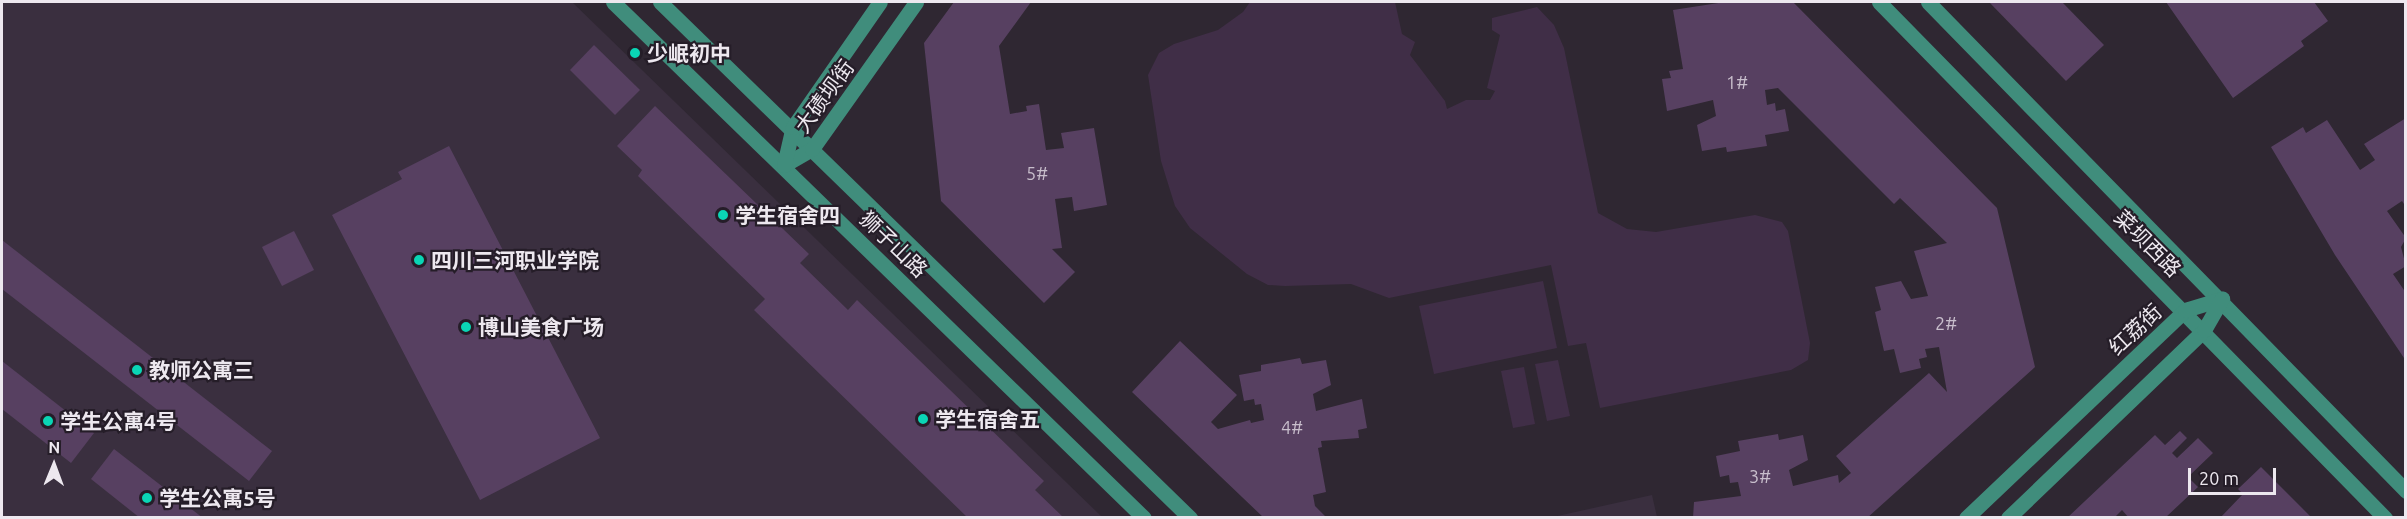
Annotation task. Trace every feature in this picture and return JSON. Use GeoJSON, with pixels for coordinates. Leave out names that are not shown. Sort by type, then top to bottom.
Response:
{"type":"FeatureCollection","features":[{"type":"Feature","properties":{"kind":"street","name":"狮子山路"},"geometry":{"type":"LineString","coordinates":[[613,2],[784,165],[1144,518]]}},
{"type":"Feature","properties":{"kind":"street","name":"狮子山路"},"geometry":{"type":"LineString","coordinates":[[660,2],[793,127],[1190,518]]}},
{"type":"Feature","properties":{"kind":"street","name":"大碛坝街"},"geometry":{"type":"LineString","coordinates":[[784,165],[793,127],[880,2]]}},
{"type":"Feature","properties":{"kind":"street","name":"大碛坝街"},"geometry":{"type":"LineString","coordinates":[[784,165],[813,149],[916,2]]}},
{"type":"Feature","properties":{"kind":"street","name":"菜坝西路"},"geometry":{"type":"LineString","coordinates":[[1879,2],[2185,310],[2385,518]]}},
{"type":"Feature","properties":{"kind":"street","name":"菜坝西路"},"geometry":{"type":"LineString","coordinates":[[1928,2],[2222,299],[2406,491]]}},
{"type":"Feature","properties":{"kind":"street","name":"红荔街"},"geometry":{"type":"LineString","coordinates":[[1966,518],[2185,310],[2222,299]]}},
{"type":"Feature","properties":{"kind":"street"},"geometry":{"type":"LineString","coordinates":[[2007,518],[2204,330],[2222,299]]}},
{"type":"Feature","properties":{"kind":"shaded area","name":"四川三河职业学院"},"geometry":{"type":"Polygon","coordinates":[[[2,2],[572,2],[1102,517],[2,517],[2,2]]]}},
{"type":"Feature","properties":{"kind":"shaded area"},"geometry":{"type":"Polygon","coordinates":[[[1250,2],[1395,2],[1402,34],[1415,42],[1410,55],[1445,101],[1447,109],[1466,100],[1490,100],[1495,91],[1487,88],[1500,35],[1492,30],[1492,18],[1537,7],[1554,25],[1564,48],[1598,213],[1627,229],[1656,232],[1755,215],[1782,222],[1788,231],[1810,343],[1808,360],[1791,370],[1600,408],[1586,343],[1568,346],[1551,265],[1389,298],[1351,284],[1268,285],[1247,274],[1190,228],[1175,206],[1161,161],[1148,75],[1159,53],[1174,44],[1218,30],[1243,12],[1250,2]]]}},
{"type":"Feature","properties":{"kind":"shaded area"},"geometry":{"type":"Polygon","coordinates":[[[1543,281],[1557,348],[1434,374],[1419,306],[1543,281]]]}},
{"type":"Feature","properties":{"kind":"shaded area"},"geometry":{"type":"Polygon","coordinates":[[[1558,360],[1570,416],[1547,421],[1535,364],[1558,360]]]}},
{"type":"Feature","properties":{"kind":"shaded area"},"geometry":{"type":"Polygon","coordinates":[[[1524,367],[1535,424],[1513,428],[1501,371],[1524,367]]]}},
{"type":"Feature","properties":{"kind":"shaded area"},"geometry":{"type":"Polygon","coordinates":[[[1652,495],[1657,517],[1553,517],[1652,495]]]}},
{"type":"Feature","properties":{"kind":"building"},"geometry":{"type":"Polygon","coordinates":[[[954,2],[1031,2],[999,46],[1010,114],[1027,111],[1026,106],[1039,104],[1046,150],[1064,148],[1061,133],[1094,128],[1107,205],[1074,211],[1072,197],[1055,199],[1062,248],[1052,249],[1075,272],[1044,303],[941,201],[924,43],[954,2]]]}},
{"type":"Feature","properties":{"kind":"building"},"geometry":{"type":"Polygon","coordinates":[[[1725,2],[1793,2],[1997,208],[2035,367],[1867,518],[1693,518],[1694,502],[1741,496],[1738,482],[1730,483],[1729,475],[1720,477],[1716,456],[1740,451],[1738,441],[1778,434],[1779,440],[1803,435],[1808,460],[1789,470],[1793,486],[1838,475],[1839,483],[1851,473],[1836,456],[1929,373],[1947,392],[1939,347],[1925,349],[1927,357],[1919,359],[1921,368],[1900,373],[1894,349],[1884,351],[1875,312],[1881,310],[1875,287],[1901,281],[1911,299],[1928,296],[1914,251],[1947,243],[1900,198],[1894,204],[1778,88],[1765,90],[1767,105],[1775,103],[1776,111],[1785,109],[1789,131],[1765,135],[1767,146],[1727,152],[1726,147],[1702,151],[1697,125],[1716,116],[1713,100],[1667,111],[1662,79],[1671,78],[1669,71],[1683,69],[1673,10],[1725,2]]]}},
{"type":"Feature","properties":{"kind":"building"},"geometry":{"type":"Polygon","coordinates":[[[1989,2],[2062,2],[2104,45],[2066,81],[1989,2]]]}},
{"type":"Feature","properties":{"kind":"building"},"geometry":{"type":"Polygon","coordinates":[[[2166,2],[2314,2],[2328,21],[2301,41],[2304,46],[2233,98],[2166,2]]]}},
{"type":"Feature","properties":{"kind":"building"},"geometry":{"type":"Polygon","coordinates":[[[594,45],[640,90],[615,115],[570,70],[594,45]]]}},
{"type":"Feature","properties":{"kind":"building"},"geometry":{"type":"Polygon","coordinates":[[[655,106],[809,254],[800,263],[848,310],[857,300],[1044,481],[1035,490],[1064,518],[968,518],[754,310],[765,299],[638,176],[642,170],[617,146],[655,106]]]}},
{"type":"Feature","properties":{"kind":"building"},"geometry":{"type":"Polygon","coordinates":[[[2406,118],[2406,207],[2402,201],[2387,211],[2406,238],[2401,247],[2406,266],[2393,274],[2406,293],[2406,361],[2335,255],[2271,147],[2303,127],[2306,133],[2327,120],[2360,170],[2375,160],[2364,144],[2406,118]]]}},
{"type":"Feature","properties":{"kind":"building","name":"博山美食广场"},"geometry":{"type":"Polygon","coordinates":[[[449,146],[600,438],[480,500],[332,215],[402,179],[398,172],[449,146]]]}},
{"type":"Feature","properties":{"kind":"building"},"geometry":{"type":"Polygon","coordinates":[[[294,231],[314,270],[282,286],[262,247],[294,231]]]}},
{"type":"Feature","properties":{"kind":"building","name":"教师公寓三"},"geometry":{"type":"Polygon","coordinates":[[[2,240],[272,451],[249,481],[2,289],[2,240]]]}},
{"type":"Feature","properties":{"kind":"building"},"geometry":{"type":"Polygon","coordinates":[[[1180,341],[1237,395],[1211,422],[1218,429],[1250,420],[1251,423],[1264,420],[1261,404],[1255,405],[1254,399],[1244,401],[1239,375],[1261,371],[1261,365],[1300,358],[1302,364],[1326,360],[1331,385],[1313,394],[1316,411],[1362,399],[1367,428],[1358,430],[1359,438],[1321,441],[1322,447],[1318,448],[1326,492],[1313,495],[1315,506],[1327,518],[1264,518],[1132,392],[1180,341]]]}},
{"type":"Feature","properties":{"kind":"building","name":"学生公寓4号"},"geometry":{"type":"Polygon","coordinates":[[[2,361],[94,433],[71,463],[2,409],[2,361]]]}},
{"type":"Feature","properties":{"kind":"building"},"geometry":{"type":"Polygon","coordinates":[[[2180,431],[2187,438],[2172,453],[2177,458],[2198,438],[2213,453],[2188,477],[2198,487],[2165,518],[2129,518],[2122,510],[2114,518],[2067,518],[2155,435],[2165,445],[2180,431]]]}},
{"type":"Feature","properties":{"kind":"building","name":"学生公寓5号"},"geometry":{"type":"Polygon","coordinates":[[[114,449],[203,518],[140,518],[91,479],[114,449]]]}},
{"type":"Feature","properties":{"kind":"building"},"geometry":{"type":"Polygon","coordinates":[[[2261,467],[2312,518],[2220,518],[2243,494],[2238,489],[2261,467]]]}},
{"type":"Feature","properties":{"kind":"place","name":"少岷初中"},"geometry":{"type":"Point","coordinates":[635,53]}},
{"type":"Feature","properties":{"kind":"place","name":"学生宿舍四"},"geometry":{"type":"Point","coordinates":[723,215]}},
{"type":"Feature","properties":{"kind":"place","name":"四川三河职业学院"},"geometry":{"type":"Point","coordinates":[419,260]}},
{"type":"Feature","properties":{"kind":"place","name":"博山美食广场"},"geometry":{"type":"Point","coordinates":[466,327]}},
{"type":"Feature","properties":{"kind":"place","name":"教师公寓三"},"geometry":{"type":"Point","coordinates":[137,370]}},
{"type":"Feature","properties":{"kind":"place","name":"学生宿舍五"},"geometry":{"type":"Point","coordinates":[923,419]}},
{"type":"Feature","properties":{"kind":"place","name":"学生公寓4号"},"geometry":{"type":"Point","coordinates":[48,421]}},
{"type":"Feature","properties":{"kind":"place","name":"学生公寓5号"},"geometry":{"type":"Point","coordinates":[147,498]}}]}
